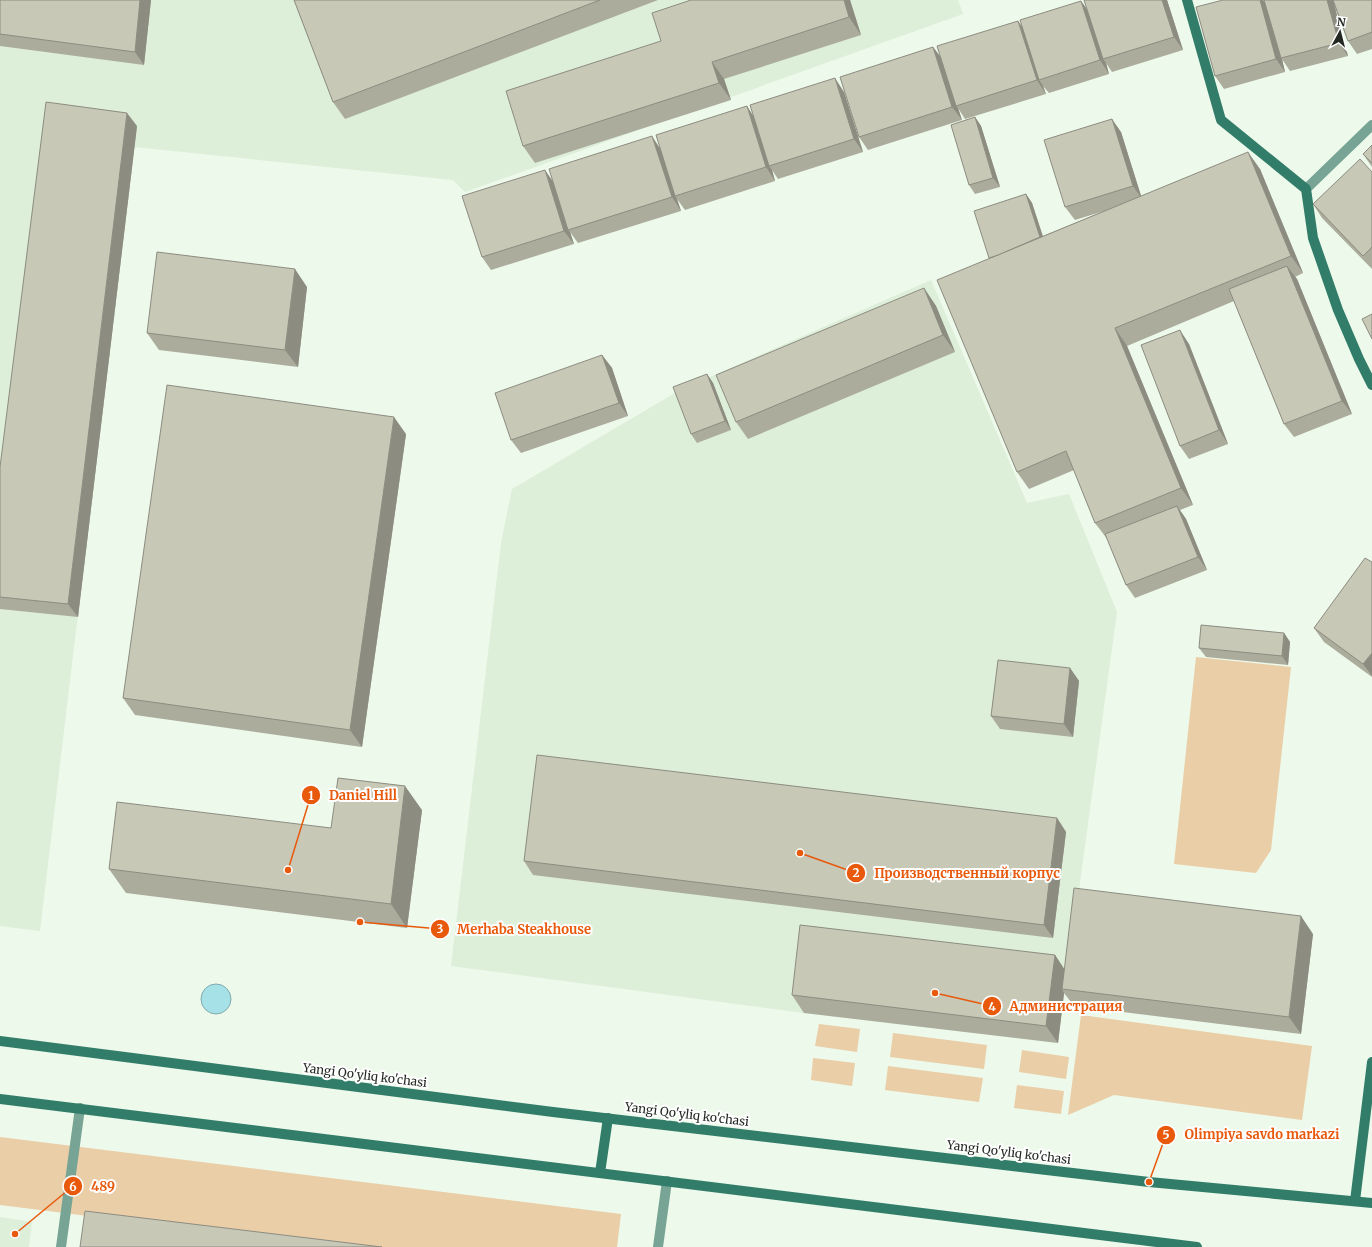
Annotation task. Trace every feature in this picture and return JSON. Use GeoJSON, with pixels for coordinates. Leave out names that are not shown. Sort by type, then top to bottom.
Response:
{"type":"FeatureCollection","features":[{"type":"Feature","properties":{"kind":"main road"},"geometry":{"type":"LineString","coordinates":[[1187,0],[1221,120],[1306,190],[1313,238],[1338,310],[1372,385]]}},
{"type":"Feature","properties":{"kind":"main road","name":"Yangi Qo'yliq ko'chasi"},"geometry":{"type":"LineString","coordinates":[[0,1041],[608,1118],[1149,1182],[1372,1203]]}},
{"type":"Feature","properties":{"kind":"main road"},"geometry":{"type":"LineString","coordinates":[[1355,1201],[1372,1062]]}},
{"type":"Feature","properties":{"kind":"main road"},"geometry":{"type":"LineString","coordinates":[[0,1099],[1196,1247]]}},
{"type":"Feature","properties":{"kind":"main road"},"geometry":{"type":"LineString","coordinates":[[600,1173],[608,1118]]}},
{"type":"Feature","properties":{"kind":"street"},"geometry":{"type":"LineString","coordinates":[[1306,190],[1372,125]]}},
{"type":"Feature","properties":{"kind":"street"},"geometry":{"type":"LineString","coordinates":[[61,1247],[80,1108]]}},
{"type":"Feature","properties":{"kind":"street"},"geometry":{"type":"LineString","coordinates":[[658,1247],[666,1181]]}},
{"type":"Feature","properties":{"kind":"shaded area"},"geometry":{"type":"Polygon","coordinates":[[[0,0],[958,0],[963,14],[465,192],[453,180],[134,147],[40,931],[0,926],[0,0]]]}},
{"type":"Feature","properties":{"kind":"shaded area"},"geometry":{"type":"Polygon","coordinates":[[[931,280],[1027,503],[1069,494],[1117,612],[1058,1043],[804,1013],[451,966],[501,543],[512,489],[680,390],[931,280]]]}},
{"type":"Feature","properties":{"kind":"shaded area"},"geometry":{"type":"Polygon","coordinates":[[[1196,657],[1291,667],[1271,850],[1256,873],[1174,864],[1196,657]]]}},
{"type":"Feature","properties":{"kind":"shaded area"},"geometry":{"type":"Polygon","coordinates":[[[1081,1015],[1312,1046],[1302,1120],[1114,1095],[1068,1115],[1081,1015]]]}},
{"type":"Feature","properties":{"kind":"shaded area"},"geometry":{"type":"Polygon","coordinates":[[[819,1024],[860,1029],[857,1052],[815,1046],[819,1024]]]}},
{"type":"Feature","properties":{"kind":"shaded area"},"geometry":{"type":"Polygon","coordinates":[[[893,1033],[987,1045],[984,1069],[890,1057],[893,1033]]]}},
{"type":"Feature","properties":{"kind":"shaded area"},"geometry":{"type":"Polygon","coordinates":[[[1022,1050],[1069,1057],[1066,1079],[1019,1072],[1022,1050]]]}},
{"type":"Feature","properties":{"kind":"shaded area"},"geometry":{"type":"Polygon","coordinates":[[[813,1058],[855,1063],[852,1086],[811,1080],[813,1058]]]}},
{"type":"Feature","properties":{"kind":"shaded area"},"geometry":{"type":"Polygon","coordinates":[[[888,1066],[983,1078],[979,1102],[885,1090],[888,1066]]]}},
{"type":"Feature","properties":{"kind":"shaded area"},"geometry":{"type":"Polygon","coordinates":[[[1017,1085],[1064,1091],[1061,1114],[1014,1108],[1017,1085]]]}},
{"type":"Feature","properties":{"kind":"shaded area"},"geometry":{"type":"Polygon","coordinates":[[[0,1137],[621,1214],[617,1247],[337,1247],[0,1205],[0,1137]]]}},
{"type":"Feature","properties":{"kind":"shaded area"},"geometry":{"type":"Polygon","coordinates":[[[0,1217],[32,1222],[29,1247],[0,1247],[0,1217]]]}},
{"type":"Feature","properties":{"kind":"water"},"geometry":{"type":"Polygon","coordinates":[[[216,984],[227,988],[231,999],[227,1010],[216,1014],[205,1010],[201,999],[205,988],[216,984]]]}},
{"type":"Feature","properties":{"kind":"building"},"geometry":{"type":"Polygon","coordinates":[[[0,0],[140,0],[135,52],[0,34],[0,0]]]}},
{"type":"Feature","properties":{"kind":"building"},"geometry":{"type":"Polygon","coordinates":[[[294,0],[600,0],[333,102],[294,0]]]}},
{"type":"Feature","properties":{"kind":"building"},"geometry":{"type":"Polygon","coordinates":[[[691,0],[844,0],[849,17],[712,62],[719,83],[523,146],[506,91],[661,41],[652,13],[691,0]]]}},
{"type":"Feature","properties":{"kind":"building"},"geometry":{"type":"Polygon","coordinates":[[[1084,0],[1162,0],[1174,37],[1103,59],[1084,0]]]}},
{"type":"Feature","properties":{"kind":"building"},"geometry":{"type":"Polygon","coordinates":[[[1223,0],[1260,0],[1276,59],[1215,76],[1196,7],[1223,0]]]}},
{"type":"Feature","properties":{"kind":"building"},"geometry":{"type":"Polygon","coordinates":[[[1264,0],[1327,0],[1339,43],[1281,58],[1264,0]]]}},
{"type":"Feature","properties":{"kind":"building"},"geometry":{"type":"Polygon","coordinates":[[[1333,0],[1372,0],[1372,32],[1348,41],[1333,0]]]}},
{"type":"Feature","properties":{"kind":"building"},"geometry":{"type":"Polygon","coordinates":[[[1081,1],[1100,60],[1039,80],[1020,20],[1081,1]]]}},
{"type":"Feature","properties":{"kind":"building"},"geometry":{"type":"Polygon","coordinates":[[[1018,21],[1037,80],[956,106],[937,46],[1018,21]]]}},
{"type":"Feature","properties":{"kind":"building"},"geometry":{"type":"Polygon","coordinates":[[[933,47],[952,107],[859,137],[840,77],[933,47]]]}},
{"type":"Feature","properties":{"kind":"building"},"geometry":{"type":"Polygon","coordinates":[[[835,78],[854,139],[769,166],[750,105],[835,78]]]}},
{"type":"Feature","properties":{"kind":"building"},"geometry":{"type":"Polygon","coordinates":[[[46,102],[127,113],[68,604],[0,597],[0,467],[46,102]]]}},
{"type":"Feature","properties":{"kind":"building"},"geometry":{"type":"Polygon","coordinates":[[[747,106],[766,167],[675,196],[656,135],[747,106]]]}},
{"type":"Feature","properties":{"kind":"building"},"geometry":{"type":"Polygon","coordinates":[[[975,117],[993,178],[969,185],[951,125],[975,117]]]}},
{"type":"Feature","properties":{"kind":"building"},"geometry":{"type":"Polygon","coordinates":[[[1112,119],[1133,186],[1065,207],[1044,140],[1112,119]]]}},
{"type":"Feature","properties":{"kind":"building"},"geometry":{"type":"Polygon","coordinates":[[[652,136],[672,197],[568,230],[549,169],[652,136]]]}},
{"type":"Feature","properties":{"kind":"building"},"geometry":{"type":"Polygon","coordinates":[[[1372,145],[1372,163],[1363,154],[1372,145]]]}},
{"type":"Feature","properties":{"kind":"building"},"geometry":{"type":"Polygon","coordinates":[[[1248,152],[1291,256],[1115,328],[1181,488],[1095,523],[1066,451],[1017,472],[937,280],[1248,152]]]}},
{"type":"Feature","properties":{"kind":"building"},"geometry":{"type":"Polygon","coordinates":[[[1360,159],[1372,172],[1372,247],[1363,256],[1313,204],[1360,159]]]}},
{"type":"Feature","properties":{"kind":"building"},"geometry":{"type":"Polygon","coordinates":[[[545,170],[564,231],[482,257],[462,196],[545,170]]]}},
{"type":"Feature","properties":{"kind":"building"},"geometry":{"type":"Polygon","coordinates":[[[1026,194],[1040,237],[989,258],[974,211],[1026,194]]]}},
{"type":"Feature","properties":{"kind":"building"},"geometry":{"type":"Polygon","coordinates":[[[157,252],[295,269],[285,350],[147,333],[157,252]]]}},
{"type":"Feature","properties":{"kind":"building"},"geometry":{"type":"Polygon","coordinates":[[[1287,266],[1342,401],[1284,424],[1229,289],[1287,266]]]}},
{"type":"Feature","properties":{"kind":"building"},"geometry":{"type":"Polygon","coordinates":[[[924,288],[943,335],[736,422],[716,375],[924,288]]]}},
{"type":"Feature","properties":{"kind":"building"},"geometry":{"type":"Polygon","coordinates":[[[1372,314],[1372,339],[1362,319],[1372,314]]]}},
{"type":"Feature","properties":{"kind":"building"},"geometry":{"type":"Polygon","coordinates":[[[1180,330],[1219,430],[1180,446],[1141,345],[1180,330]]]}},
{"type":"Feature","properties":{"kind":"building"},"geometry":{"type":"Polygon","coordinates":[[[602,355],[619,403],[511,440],[495,393],[602,355]]]}},
{"type":"Feature","properties":{"kind":"building"},"geometry":{"type":"Polygon","coordinates":[[[707,374],[725,421],[691,434],[673,387],[707,374]]]}},
{"type":"Feature","properties":{"kind":"building"},"geometry":{"type":"Polygon","coordinates":[[[167,385],[394,417],[350,730],[123,698],[167,385]]]}},
{"type":"Feature","properties":{"kind":"building"},"geometry":{"type":"Polygon","coordinates":[[[1177,506],[1198,557],[1126,585],[1105,534],[1177,506]]]}},
{"type":"Feature","properties":{"kind":"building"},"geometry":{"type":"Polygon","coordinates":[[[1365,558],[1372,562],[1372,653],[1363,664],[1314,628],[1365,558]]]}},
{"type":"Feature","properties":{"kind":"building"},"geometry":{"type":"Polygon","coordinates":[[[1201,625],[1284,633],[1282,656],[1199,648],[1201,625]]]}},
{"type":"Feature","properties":{"kind":"building"},"geometry":{"type":"Polygon","coordinates":[[[998,660],[1070,668],[1064,724],[991,716],[998,660]]]}},
{"type":"Feature","properties":{"kind":"building"},"geometry":{"type":"Polygon","coordinates":[[[537,755],[1057,818],[1044,925],[524,861],[537,755]]]}},
{"type":"Feature","properties":{"kind":"building"},"geometry":{"type":"Polygon","coordinates":[[[338,778],[405,786],[391,904],[109,869],[117,802],[331,828],[338,778]]]}},
{"type":"Feature","properties":{"kind":"building"},"geometry":{"type":"Polygon","coordinates":[[[1074,888],[1301,916],[1289,1017],[1062,989],[1074,888]]]}},
{"type":"Feature","properties":{"kind":"building"},"geometry":{"type":"Polygon","coordinates":[[[800,925],[1055,955],[1046,1026],[792,995],[800,925]]]}},
{"type":"Feature","properties":{"kind":"building"},"geometry":{"type":"Polygon","coordinates":[[[85,1211],[382,1247],[80,1247],[85,1211]]]}},
{"type":"Feature","properties":{"kind":"place","name":"Производственный корпус"},"geometry":{"type":"Point","coordinates":[800,853]}},
{"type":"Feature","properties":{"kind":"place","name":"Daniel Hill"},"geometry":{"type":"Point","coordinates":[288,870]}},
{"type":"Feature","properties":{"kind":"place","name":"Merhaba Steakhouse"},"geometry":{"type":"Point","coordinates":[360,922]}},
{"type":"Feature","properties":{"kind":"place","name":"Администрация"},"geometry":{"type":"Point","coordinates":[935,993]}},
{"type":"Feature","properties":{"kind":"place","name":"Olimpiya savdo markazi"},"geometry":{"type":"Point","coordinates":[1149,1182]}},
{"type":"Feature","properties":{"kind":"place","name":"489"},"geometry":{"type":"Point","coordinates":[15,1234]}}]}
